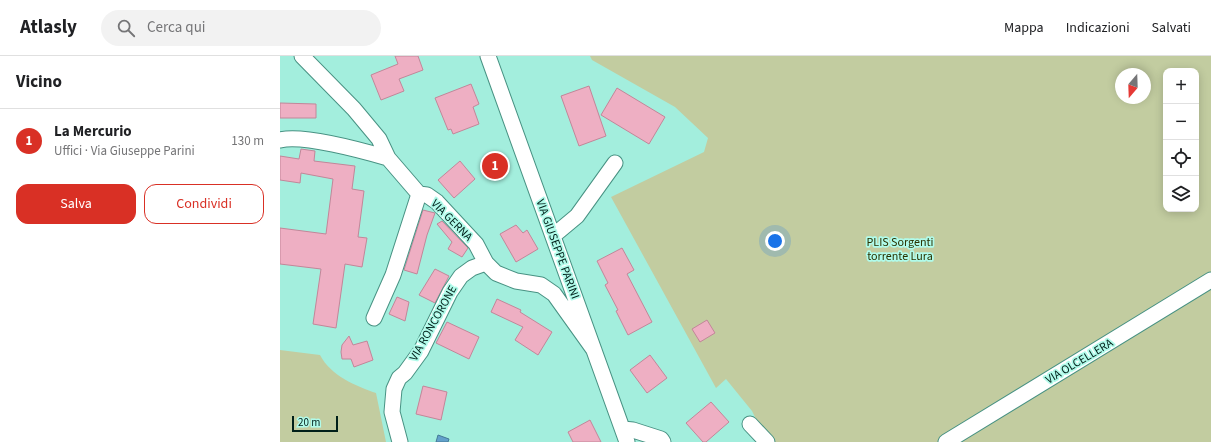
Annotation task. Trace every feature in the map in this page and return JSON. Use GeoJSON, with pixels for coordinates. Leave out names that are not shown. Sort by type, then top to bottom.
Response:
{"type":"FeatureCollection","features":[{"type":"Feature","properties":{"kind":"street","name":"VIA GERNA"},"geometry":{"type":"LineString","coordinates":[[302,56],[354,109],[379,139],[388,158],[419,194],[427,195],[438,202],[476,244],[486,263],[496,273],[516,281],[541,286],[554,294],[594,350]]}},
{"type":"Feature","properties":{"kind":"street","name":"VIA GIUSEPPE PARINI"},"geometry":{"type":"LineString","coordinates":[[488,56],[625,435]]}},
{"type":"Feature","properties":{"kind":"street"},"geometry":{"type":"LineString","coordinates":[[280,140],[287,138],[311,140],[370,152],[388,158]]}},
{"type":"Feature","properties":{"kind":"street"},"geometry":{"type":"LineString","coordinates":[[553,236],[577,216],[615,163]]}},
{"type":"Feature","properties":{"kind":"street"},"geometry":{"type":"LineString","coordinates":[[374,318],[393,276],[419,194]]}},
{"type":"Feature","properties":{"kind":"street","name":"VIA RONCORONE"},"geometry":{"type":"LineString","coordinates":[[400,442],[392,412],[394,389],[399,378],[405,373],[421,351],[450,292],[461,276],[472,268],[486,263]]}},
{"type":"Feature","properties":{"kind":"street","name":"VIA OLCELLERA"},"geometry":{"type":"LineString","coordinates":[[946,442],[1211,280]]}},
{"type":"Feature","properties":{"kind":"street"},"geometry":{"type":"LineString","coordinates":[[750,424],[767,442]]}},
{"type":"Feature","properties":{"kind":"street"},"geometry":{"type":"LineString","coordinates":[[625,435],[661,439],[664,442]]}},
{"type":"Feature","properties":{"kind":"green space","name":"PLIS Sorgenti torrente Lura"},"geometry":{"type":"Polygon","coordinates":[[[590,56],[1211,56],[1211,442],[775,442],[759,425],[752,411],[726,379],[716,388],[611,197],[704,152],[708,138],[675,107],[592,60],[590,56]]]}},
{"type":"Feature","properties":{"kind":"green space"},"geometry":{"type":"Polygon","coordinates":[[[280,350],[320,355],[337,374],[360,387],[376,393],[386,442],[280,442],[280,350]]]}},
{"type":"Feature","properties":{"kind":"water"},"geometry":{"type":"Polygon","coordinates":[[[438,435],[449,439],[448,442],[436,442],[438,435]]]}},
{"type":"Feature","properties":{"kind":"building"},"geometry":{"type":"Polygon","coordinates":[[[395,56],[418,56],[423,70],[399,79],[404,91],[381,100],[371,75],[398,64],[395,56]]]}},
{"type":"Feature","properties":{"kind":"building"},"geometry":{"type":"Polygon","coordinates":[[[471,84],[479,104],[473,107],[479,124],[453,134],[451,129],[448,130],[435,98],[471,84]]]}},
{"type":"Feature","properties":{"kind":"building"},"geometry":{"type":"Polygon","coordinates":[[[589,86],[606,136],[579,146],[561,96],[589,86]]]}},
{"type":"Feature","properties":{"kind":"building"},"geometry":{"type":"Polygon","coordinates":[[[617,88],[665,117],[649,144],[601,115],[617,88]]]}},
{"type":"Feature","properties":{"kind":"building"},"geometry":{"type":"Polygon","coordinates":[[[280,103],[316,104],[316,118],[280,118],[280,103]]]}},
{"type":"Feature","properties":{"kind":"building"},"geometry":{"type":"Polygon","coordinates":[[[301,149],[315,151],[314,161],[355,166],[352,189],[364,191],[358,237],[367,238],[362,267],[345,264],[336,328],[313,324],[321,269],[280,264],[280,228],[326,234],[333,179],[301,173],[300,183],[280,180],[280,156],[299,159],[301,149]]]}},
{"type":"Feature","properties":{"kind":"building"},"geometry":{"type":"Polygon","coordinates":[[[460,161],[475,179],[454,198],[438,180],[460,161]]]}},
{"type":"Feature","properties":{"kind":"building"},"geometry":{"type":"Polygon","coordinates":[[[423,210],[435,213],[427,235],[417,274],[404,270],[423,210]]]}},
{"type":"Feature","properties":{"kind":"building"},"geometry":{"type":"Polygon","coordinates":[[[442,221],[468,248],[462,257],[448,249],[452,242],[437,224],[442,221]]]}},
{"type":"Feature","properties":{"kind":"building"},"geometry":{"type":"Polygon","coordinates":[[[516,225],[523,233],[527,230],[538,249],[516,262],[500,234],[516,225]]]}},
{"type":"Feature","properties":{"kind":"building"},"geometry":{"type":"Polygon","coordinates":[[[622,248],[634,270],[627,274],[652,322],[628,335],[616,311],[618,310],[605,285],[608,283],[597,261],[622,248]]]}},
{"type":"Feature","properties":{"kind":"building"},"geometry":{"type":"Polygon","coordinates":[[[435,269],[449,276],[435,303],[419,295],[435,269]]]}},
{"type":"Feature","properties":{"kind":"building"},"geometry":{"type":"Polygon","coordinates":[[[397,297],[409,302],[405,321],[389,314],[397,297]]]}},
{"type":"Feature","properties":{"kind":"building"},"geometry":{"type":"Polygon","coordinates":[[[497,299],[521,310],[520,312],[552,332],[538,355],[515,340],[523,327],[491,312],[497,299]]]}},
{"type":"Feature","properties":{"kind":"building"},"geometry":{"type":"Polygon","coordinates":[[[707,320],[715,333],[700,342],[692,329],[707,320]]]}},
{"type":"Feature","properties":{"kind":"building"},"geometry":{"type":"Polygon","coordinates":[[[447,322],[479,337],[469,359],[436,343],[447,322]]]}},
{"type":"Feature","properties":{"kind":"building"},"geometry":{"type":"Polygon","coordinates":[[[349,336],[353,345],[367,341],[373,360],[354,367],[351,359],[342,359],[342,345],[349,336]]]}},
{"type":"Feature","properties":{"kind":"building"},"geometry":{"type":"Polygon","coordinates":[[[650,355],[667,378],[647,393],[630,370],[650,355]]]}},
{"type":"Feature","properties":{"kind":"building"},"geometry":{"type":"Polygon","coordinates":[[[423,386],[447,392],[441,420],[416,414],[423,386]]]}},
{"type":"Feature","properties":{"kind":"building"},"geometry":{"type":"Polygon","coordinates":[[[711,402],[729,422],[706,442],[703,442],[686,423],[711,402]]]}},
{"type":"Feature","properties":{"kind":"building"},"geometry":{"type":"Polygon","coordinates":[[[590,420],[601,442],[573,442],[568,432],[590,420]]]}},
{"type":"Feature","properties":{"kind":"place","name":"La Mercurio"},"geometry":{"type":"Point","coordinates":[495,166]}}]}
